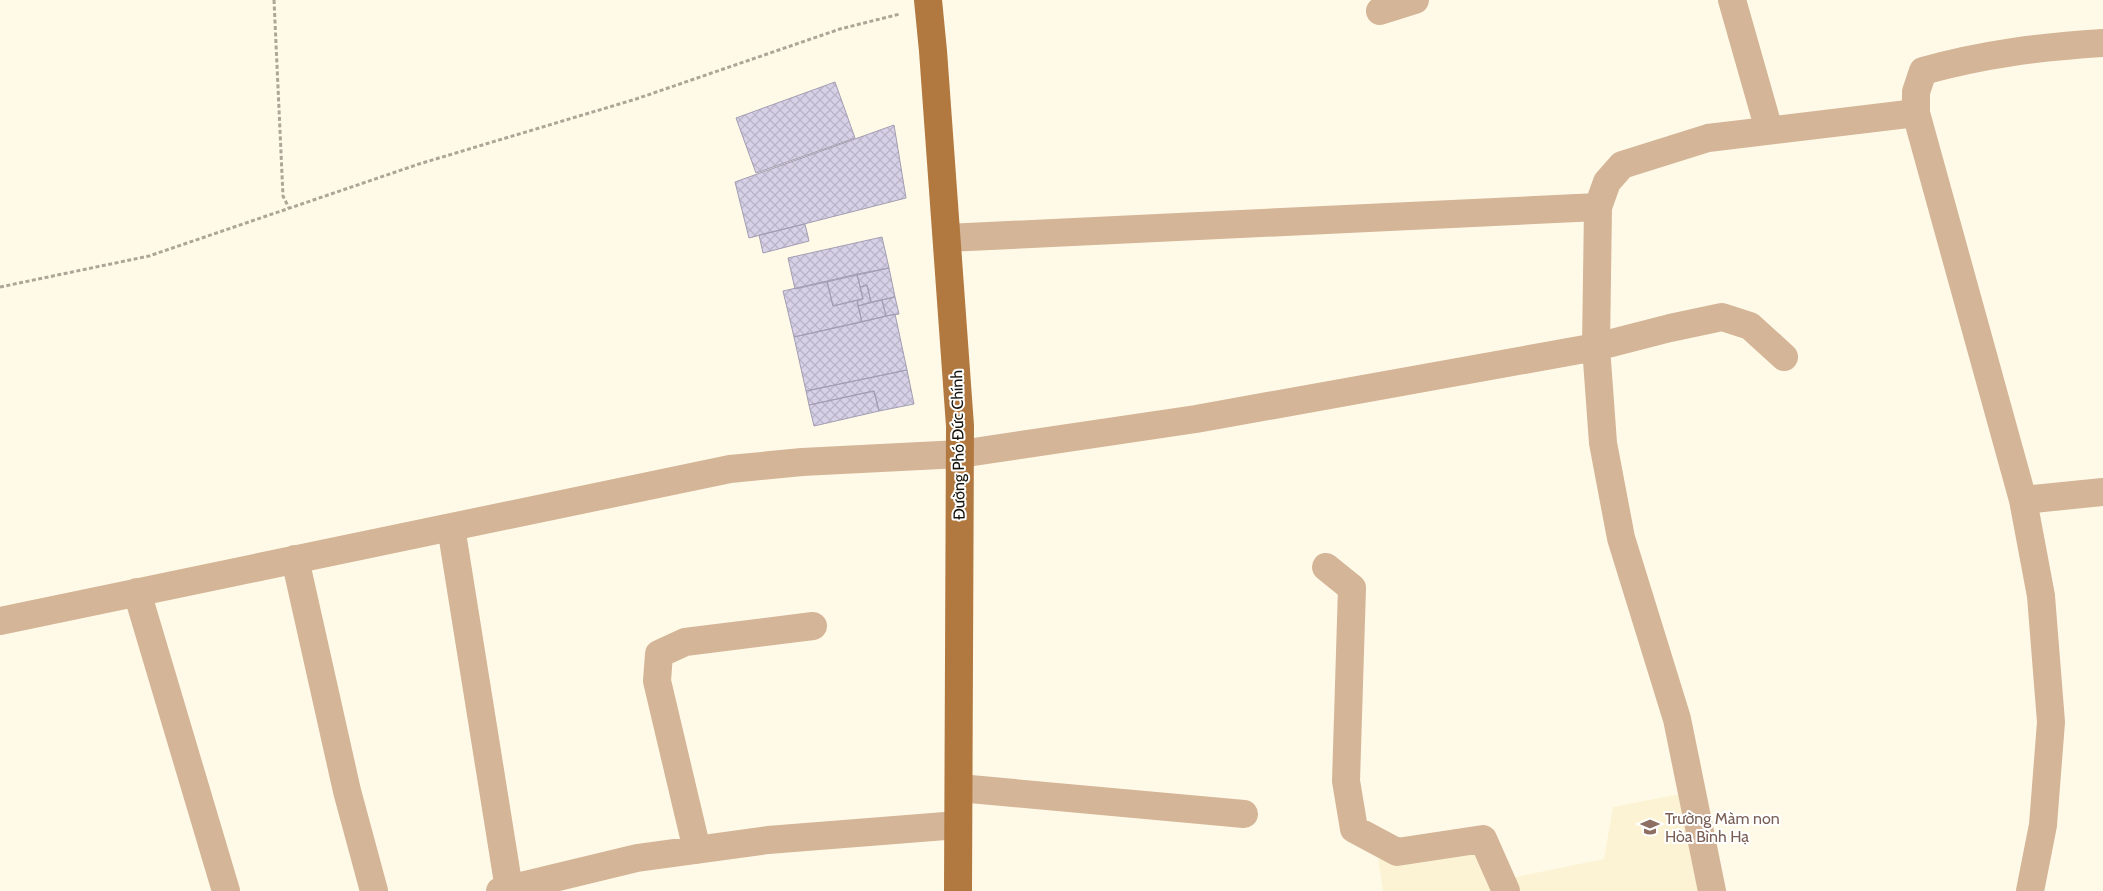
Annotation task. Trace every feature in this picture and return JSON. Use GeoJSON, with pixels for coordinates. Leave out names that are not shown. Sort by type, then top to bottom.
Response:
{"type":"FeatureCollection","features":[{"type":"Feature","properties":{"kind":"main road","name":"Đường Phó Đức Chính"},"geometry":{"type":"LineString","coordinates":[[928,3],[960,426],[958,891]]}},
{"type":"Feature","properties":{"kind":"street"},"geometry":{"type":"LineString","coordinates":[[1380,11],[1414,0]]}},
{"type":"Feature","properties":{"kind":"street"},"geometry":{"type":"LineString","coordinates":[[1732,0],[1769,130]]}},
{"type":"Feature","properties":{"kind":"street"},"geometry":{"type":"LineString","coordinates":[[2030,891],[2043,825],[2051,722],[2041,596],[2022,500],[1916,113],[1916,92],[1923,72],[1973,58],[2059,46],[2103,43]]}},
{"type":"Feature","properties":{"kind":"street"},"geometry":{"type":"LineString","coordinates":[[1712,891],[1677,719],[1621,538],[1603,443],[1596,348],[1598,206],[1607,182],[1622,165],[1708,138],[1916,113]]}},
{"type":"Feature","properties":{"kind":"street"},"geometry":{"type":"LineString","coordinates":[[946,238],[1598,206]]}},
{"type":"Feature","properties":{"kind":"street"},"geometry":{"type":"LineString","coordinates":[[0,620],[730,469],[802,462],[960,454],[1196,419],[1596,348],[1670,328],[1722,317],[1750,326],[1784,357]]}},
{"type":"Feature","properties":{"kind":"street"},"geometry":{"type":"LineString","coordinates":[[2022,500],[2103,492]]}},
{"type":"Feature","properties":{"kind":"street"},"geometry":{"type":"LineString","coordinates":[[450,527],[505,890],[637,858],[768,840],[958,825]]}},
{"type":"Feature","properties":{"kind":"street"},"geometry":{"type":"LineString","coordinates":[[295,559],[347,791],[374,891]]}},
{"type":"Feature","properties":{"kind":"street"},"geometry":{"type":"LineString","coordinates":[[1326,567],[1352,588],[1346,780],[1354,829],[1397,852],[1483,840],[1506,891]]}},
{"type":"Feature","properties":{"kind":"street"},"geometry":{"type":"LineString","coordinates":[[137,592],[226,891]]}},
{"type":"Feature","properties":{"kind":"street"},"geometry":{"type":"LineString","coordinates":[[697,850],[658,681],[659,654],[685,642],[812,626]]}},
{"type":"Feature","properties":{"kind":"street"},"geometry":{"type":"LineString","coordinates":[[959,788],[1244,814]]}},
{"type":"Feature","properties":{"kind":"path"},"geometry":{"type":"LineString","coordinates":[[274,0],[283,196],[289,208]]}},
{"type":"Feature","properties":{"kind":"path"},"geometry":{"type":"LineString","coordinates":[[0,287],[149,256],[419,164],[636,99],[840,29],[928,3]]}},
{"type":"Feature","properties":{"kind":"shaded area","name":"Trường Màm non Hòa Bình Hạ"},"geometry":{"type":"Polygon","coordinates":[[[1685,793],[1702,891],[1383,891],[1378,859],[1477,848],[1491,882],[1604,859],[1613,807],[1685,793]]]}},
{"type":"Feature","properties":{"kind":"building"},"geometry":{"type":"Polygon","coordinates":[[[835,82],[855,138],[756,173],[736,118],[835,82]]]}},
{"type":"Feature","properties":{"kind":"building"},"geometry":{"type":"Polygon","coordinates":[[[894,125],[906,198],[749,238],[735,182],[894,125]]]}},
{"type":"Feature","properties":{"kind":"building"},"geometry":{"type":"Polygon","coordinates":[[[805,224],[809,241],[763,253],[759,235],[805,224]]]}},
{"type":"Feature","properties":{"kind":"building"},"geometry":{"type":"Polygon","coordinates":[[[882,237],[889,268],[795,289],[788,258],[882,237]]]}},
{"type":"Feature","properties":{"kind":"building"},"geometry":{"type":"Polygon","coordinates":[[[889,268],[895,297],[871,302],[867,285],[860,287],[857,274],[889,268]]]}},
{"type":"Feature","properties":{"kind":"building"},"geometry":{"type":"Polygon","coordinates":[[[857,274],[863,299],[833,306],[827,281],[857,274]]]}},
{"type":"Feature","properties":{"kind":"building"},"geometry":{"type":"Polygon","coordinates":[[[827,281],[833,306],[857,300],[862,322],[794,337],[783,291],[827,281]]]}},
{"type":"Feature","properties":{"kind":"building"},"geometry":{"type":"Polygon","coordinates":[[[867,285],[871,302],[858,306],[857,300],[863,299],[860,287],[867,285]]]}},
{"type":"Feature","properties":{"kind":"building"},"geometry":{"type":"Polygon","coordinates":[[[895,297],[899,314],[886,316],[882,300],[895,297]]]}},
{"type":"Feature","properties":{"kind":"building"},"geometry":{"type":"Polygon","coordinates":[[[882,300],[886,316],[862,322],[858,306],[882,300]]]}},
{"type":"Feature","properties":{"kind":"building"},"geometry":{"type":"Polygon","coordinates":[[[895,314],[907,370],[806,391],[794,337],[895,314]]]}},
{"type":"Feature","properties":{"kind":"building"},"geometry":{"type":"Polygon","coordinates":[[[907,370],[914,404],[879,411],[874,391],[809,405],[806,391],[907,370]]]}},
{"type":"Feature","properties":{"kind":"building"},"geometry":{"type":"Polygon","coordinates":[[[874,391],[879,411],[814,426],[809,405],[874,391]]]}},
{"type":"Feature","properties":{"kind":"place","name":"Trường Màm non Hòa Bình Hạ"},"geometry":{"type":"Point","coordinates":[1650,827]}}]}
